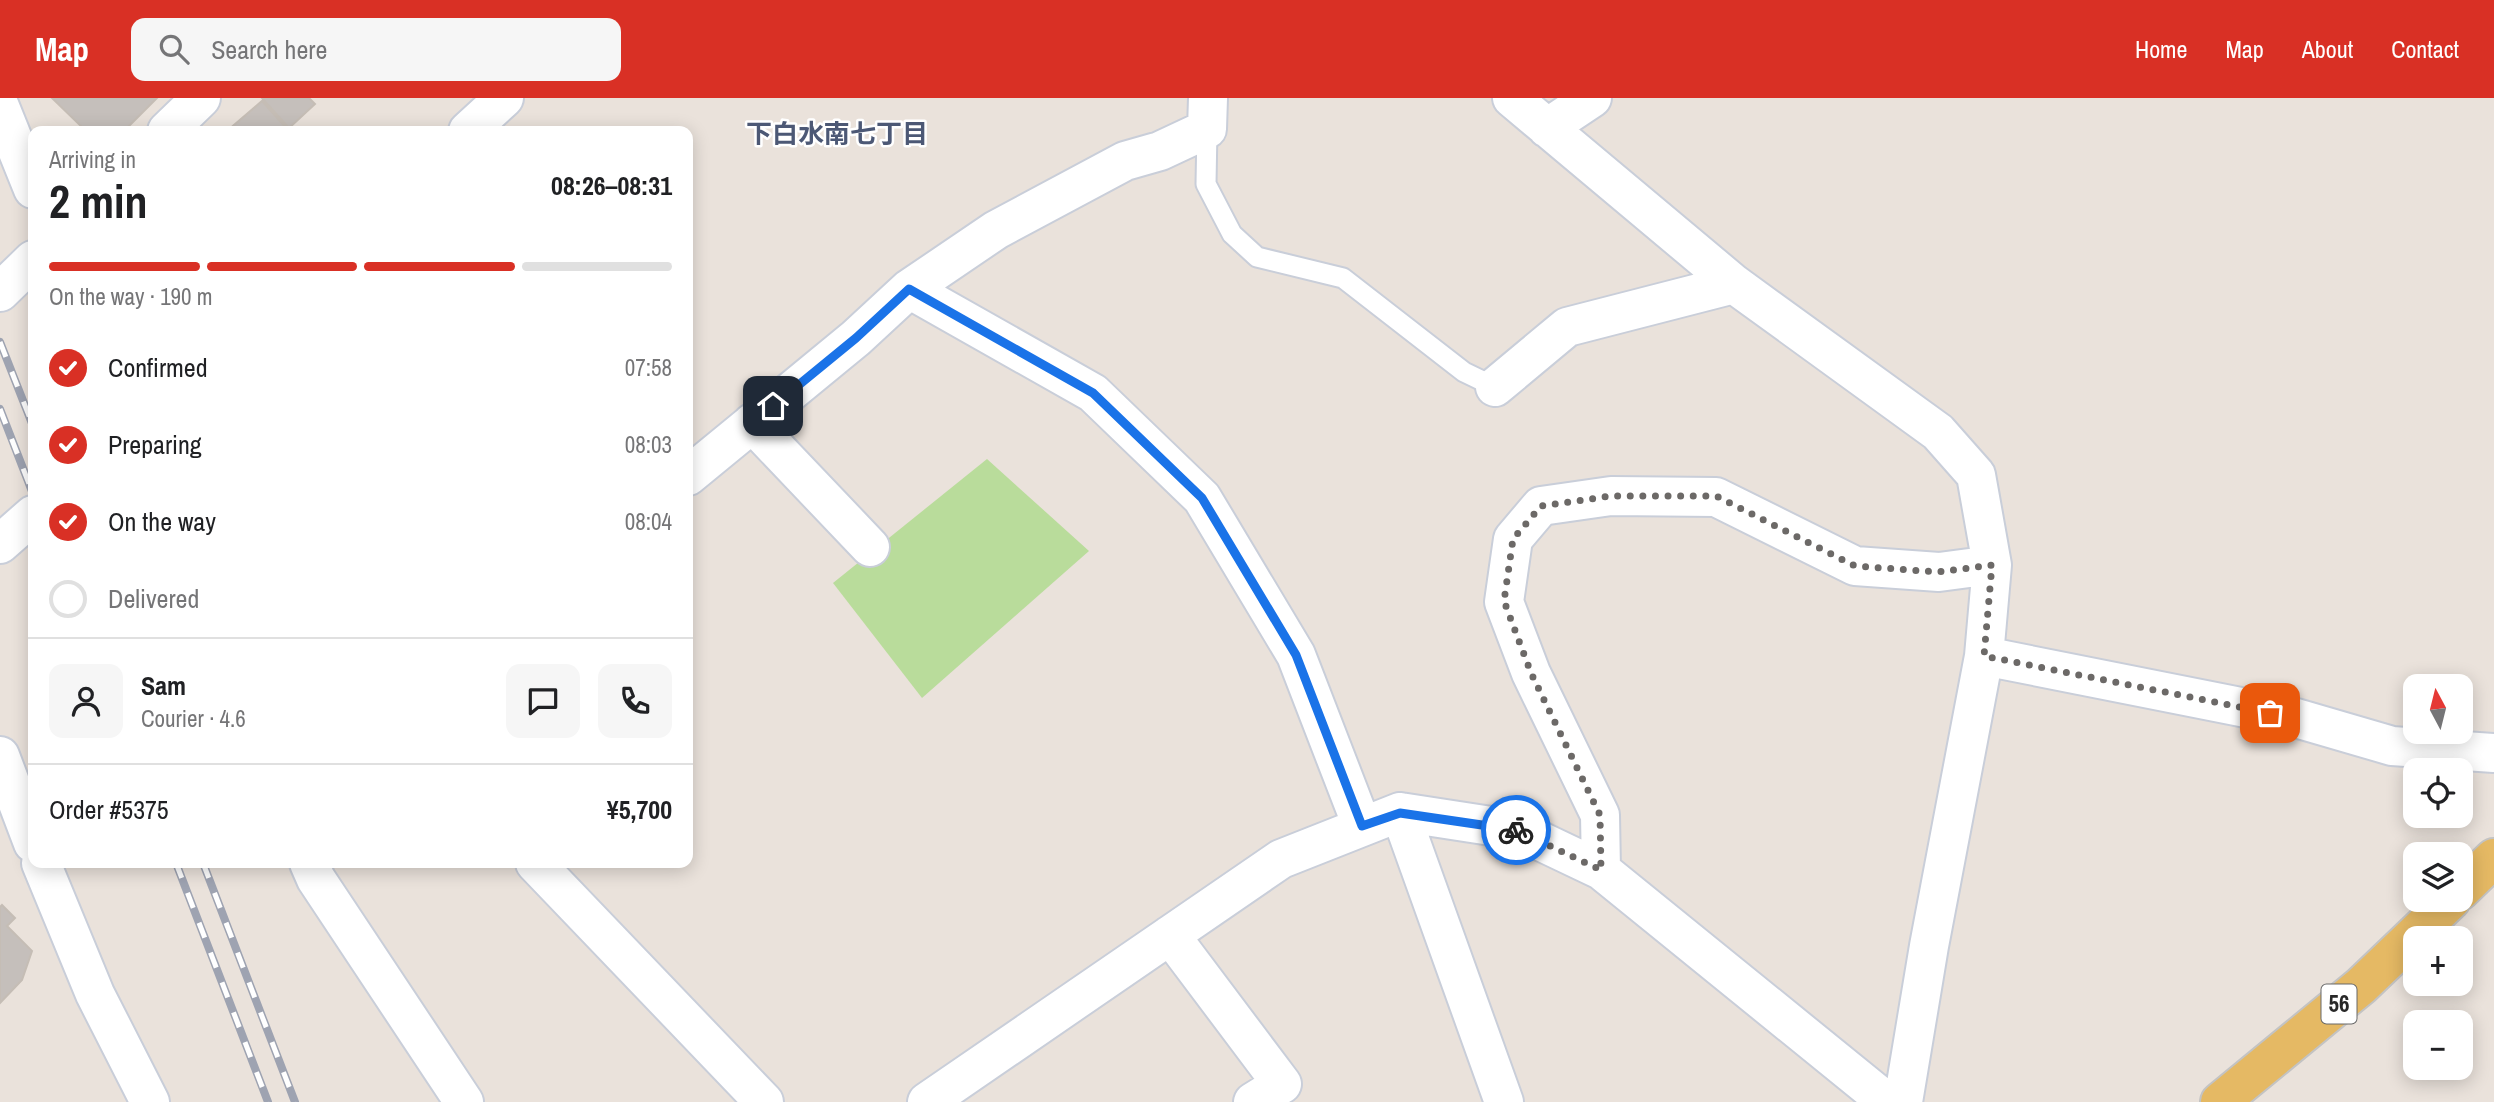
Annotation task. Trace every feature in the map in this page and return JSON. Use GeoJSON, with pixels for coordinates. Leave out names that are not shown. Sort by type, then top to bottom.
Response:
{"type":"FeatureCollection","features":[{"type":"Feature","properties":{"kind":"main road"},"geometry":{"type":"LineString","coordinates":[[2473,878],[2494,858]]}},
{"type":"Feature","properties":{"kind":"main road","name":"56"},"geometry":{"type":"LineString","coordinates":[[2220,1102],[2361,986],[2438,912]]}},
{"type":"Feature","properties":{"kind":"street"},"geometry":{"type":"LineString","coordinates":[[172,126],[201,98]]}},
{"type":"Feature","properties":{"kind":"street"},"geometry":{"type":"LineString","coordinates":[[473,126],[504,98]]}},
{"type":"Feature","properties":{"kind":"street"},"geometry":{"type":"LineString","coordinates":[[1512,98],[1734,284],[1938,432],[1976,475],[1992,565],[1984,656],[1929,946],[1903,1102]]}},
{"type":"Feature","properties":{"kind":"street"},"geometry":{"type":"LineString","coordinates":[[1547,128],[1592,98]]}},
{"type":"Feature","properties":{"kind":"street"},"geometry":{"type":"LineString","coordinates":[[0,107],[28,177]]}},
{"type":"Feature","properties":{"kind":"street"},"geometry":{"type":"LineString","coordinates":[[693,472],[856,338],[909,289],[1007,223],[1125,161],[1160,151],[1207,114]]}},
{"type":"Feature","properties":{"kind":"street"},"geometry":{"type":"LineString","coordinates":[[0,292],[28,265]]}},
{"type":"Feature","properties":{"kind":"street"},"geometry":{"type":"LineString","coordinates":[[1495,387],[1567,327],[1734,284]]}},
{"type":"Feature","properties":{"kind":"street"},"geometry":{"type":"LineString","coordinates":[[909,289],[1093,393],[1202,498],[1296,655],[1362,826]]}},
{"type":"Feature","properties":{"kind":"street"},"geometry":{"type":"LineString","coordinates":[[752,423],[870,547]]}},
{"type":"Feature","properties":{"kind":"street"},"geometry":{"type":"LineString","coordinates":[[1601,870],[1600,815],[1531,673],[1504,601],[1513,539],[1541,506],[1611,496],[1716,496],[1855,566],[1938,572],[1992,565]]}},
{"type":"Feature","properties":{"kind":"street"},"geometry":{"type":"LineString","coordinates":[[0,544],[28,519]]}},
{"type":"Feature","properties":{"kind":"street"},"geometry":{"type":"LineString","coordinates":[[1984,656],[2296,718],[2392,746],[2494,753]]}},
{"type":"Feature","properties":{"kind":"street"},"geometry":{"type":"LineString","coordinates":[[0,756],[28,830]]}},
{"type":"Feature","properties":{"kind":"street"},"geometry":{"type":"LineString","coordinates":[[1400,813],[1504,1102]]}},
{"type":"Feature","properties":{"kind":"street"},"geometry":{"type":"LineString","coordinates":[[927,1102],[1281,859],[1400,813],[1517,830],[1601,870],[1887,1102]]}},
{"type":"Feature","properties":{"kind":"street"},"geometry":{"type":"LineString","coordinates":[[43,868],[95,993],[150,1102]]}},
{"type":"Feature","properties":{"kind":"street"},"geometry":{"type":"LineString","coordinates":[[312,868],[323,890],[464,1102]]}},
{"type":"Feature","properties":{"kind":"street"},"geometry":{"type":"LineString","coordinates":[[540,868],[764,1102]]}},
{"type":"Feature","properties":{"kind":"street"},"geometry":{"type":"LineString","coordinates":[[1170,935],[1282,1084],[1253,1102]]}},
{"type":"Feature","properties":{"kind":"lane"},"geometry":{"type":"LineString","coordinates":[[1207,114],[1206,184],[1232,234],[1240,242],[1257,257],[1343,278],[1464,372],[1495,387]]}},
{"type":"Feature","properties":{"kind":"green space"},"geometry":{"type":"Polygon","coordinates":[[[987,459],[1089,551],[922,698],[833,583],[987,459]]]}},
{"type":"Feature","properties":{"kind":"building"},"geometry":{"type":"Polygon","coordinates":[[[52,98],[157,98],[129,126],[81,126],[52,98]]]}},
{"type":"Feature","properties":{"kind":"building"},"geometry":{"type":"Polygon","coordinates":[[[262,98],[309,98],[315,104],[291,126],[287,126],[262,98]]]}},
{"type":"Feature","properties":{"kind":"building"},"geometry":{"type":"Polygon","coordinates":[[[262,101],[284,126],[233,126],[262,101]]]}},
{"type":"Feature","properties":{"kind":"building"},"geometry":{"type":"Polygon","coordinates":[[[2,905],[15,918],[7,926],[32,951],[22,980],[0,1003],[0,907],[2,905]]]}},
{"type":"Feature","properties":{"kind":"railway"},"geometry":{"type":"LineString","coordinates":[[0,342],[28,413]]}},
{"type":"Feature","properties":{"kind":"railway"},"geometry":{"type":"LineString","coordinates":[[0,409],[28,481]]}},
{"type":"Feature","properties":{"kind":"railway"},"geometry":{"type":"LineString","coordinates":[[178,868],[268,1102]]}},
{"type":"Feature","properties":{"kind":"railway"},"geometry":{"type":"LineString","coordinates":[[205,868],[295,1102]]}},
{"type":"Feature","properties":{"kind":"way so far"},"geometry":{"type":"LineString","coordinates":[[1516,830],[1601,870],[1600,815],[1531,673],[1504,601],[1513,539],[1541,506],[1611,496],[1716,496],[1855,566],[1938,572],[1992,565],[1984,656],[2270,713]]}},
{"type":"Feature","properties":{"kind":"district","name":"下白水南七丁目"},"geometry":{"type":"Point","coordinates":[837,134]}},
{"type":"Feature","properties":{"kind":"route"},"geometry":{"type":"LineString","coordinates":[[773,406],[856,338],[909,289],[1093,393],[1202,498],[1296,655],[1362,826],[1400,813],[1516,830]]}}]}
